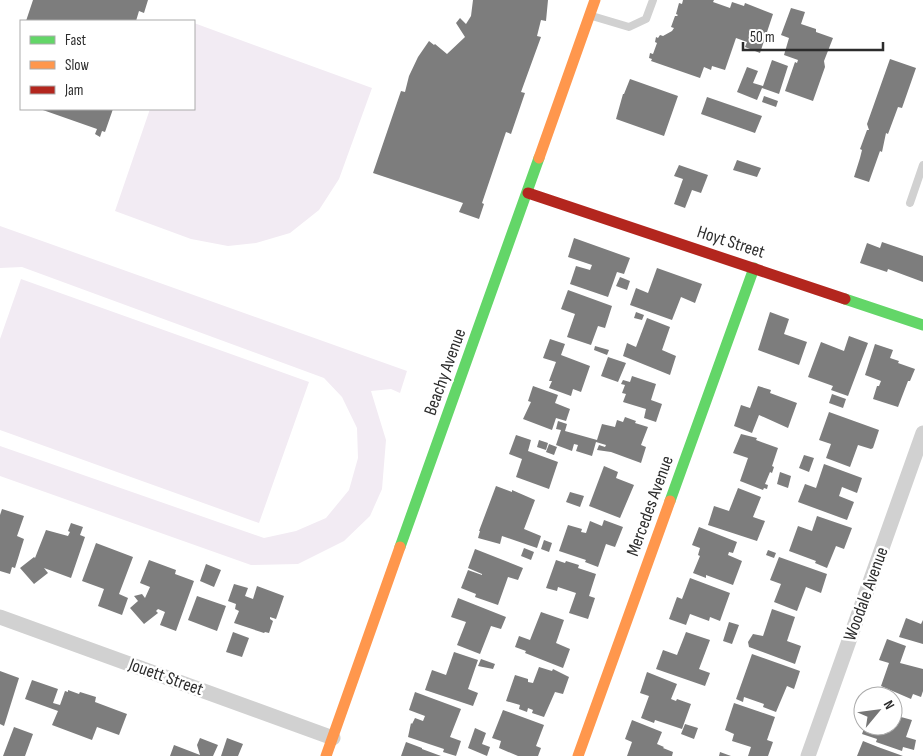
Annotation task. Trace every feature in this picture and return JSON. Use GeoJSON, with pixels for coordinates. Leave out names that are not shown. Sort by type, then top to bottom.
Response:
{"type":"FeatureCollection","features":[{"type":"Feature","properties":{"kind":"street","name":"Beachy Avenue"},"geometry":{"type":"LineString","coordinates":[[326,756],[528,193],[595,0]]}},
{"type":"Feature","properties":{"kind":"street","name":"Hoyt Street"},"geometry":{"type":"LineString","coordinates":[[528,193],[923,325]]}},
{"type":"Feature","properties":{"kind":"street","name":"Mercedes Avenue"},"geometry":{"type":"LineString","coordinates":[[578,756],[754,268]]}},
{"type":"Feature","properties":{"kind":"street","name":"Woodale Avenue"},"geometry":{"type":"LineString","coordinates":[[808,756],[923,433]]}},
{"type":"Feature","properties":{"kind":"street","name":"Jouett Street"},"geometry":{"type":"LineString","coordinates":[[0,617],[333,738]]}},
{"type":"Feature","properties":{"kind":"lane"},"geometry":{"type":"LineString","coordinates":[[590,15],[629,27],[646,19],[653,0]]}},
{"type":"Feature","properties":{"kind":"lane"},"geometry":{"type":"LineString","coordinates":[[910,203],[923,165]]}},
{"type":"Feature","properties":{"kind":"shaded area"},"geometry":{"type":"Polygon","coordinates":[[[195,23],[372,88],[339,179],[319,210],[290,233],[256,243],[228,246],[191,239],[115,211],[150,110],[195,110],[195,23]]]}},
{"type":"Feature","properties":{"kind":"shaded area"},"geometry":{"type":"Polygon","coordinates":[[[0,226],[407,371],[400,393],[391,389],[371,391],[386,440],[382,489],[370,516],[344,541],[298,564],[251,565],[0,476],[0,446],[264,538],[296,531],[326,518],[349,490],[358,458],[357,428],[342,397],[324,378],[22,267],[0,268],[0,226]]]}},
{"type":"Feature","properties":{"kind":"shaded area"},"geometry":{"type":"Polygon","coordinates":[[[21,279],[309,382],[259,523],[0,430],[0,339],[21,279]]]}},
{"type":"Feature","properties":{"kind":"building"},"geometry":{"type":"Polygon","coordinates":[[[33,0],[148,0],[144,13],[139,11],[136,20],[26,20],[33,0]]]}},
{"type":"Feature","properties":{"kind":"building"},"geometry":{"type":"Polygon","coordinates":[[[473,0],[548,0],[546,21],[541,20],[537,36],[541,37],[521,92],[525,93],[511,134],[506,132],[482,203],[484,204],[479,219],[459,212],[463,203],[373,173],[401,91],[405,92],[409,76],[418,57],[429,41],[447,54],[465,37],[456,23],[460,18],[466,24],[471,16],[473,0]]]}},
{"type":"Feature","properties":{"kind":"building"},"geometry":{"type":"Polygon","coordinates":[[[683,0],[714,0],[713,2],[730,8],[732,2],[744,6],[745,3],[773,14],[760,53],[745,47],[747,42],[736,38],[725,70],[712,66],[711,70],[704,67],[700,78],[651,61],[652,59],[649,58],[650,53],[653,54],[657,43],[655,42],[656,37],[658,38],[660,35],[663,36],[672,31],[674,28],[671,27],[675,16],[678,15],[676,14],[679,3],[682,4],[683,0]]]}},
{"type":"Feature","properties":{"kind":"building"},"geometry":{"type":"Polygon","coordinates":[[[791,8],[805,12],[801,24],[833,38],[824,61],[825,67],[813,101],[785,91],[795,62],[797,63],[798,60],[784,55],[789,38],[781,35],[791,8]]]}},
{"type":"Feature","properties":{"kind":"building"},"geometry":{"type":"Polygon","coordinates":[[[890,59],[916,68],[902,108],[898,107],[888,134],[886,133],[882,152],[880,151],[869,182],[854,177],[862,150],[860,149],[867,130],[869,130],[867,124],[890,59]]]}},
{"type":"Feature","properties":{"kind":"building"},"geometry":{"type":"Polygon","coordinates":[[[772,60],[788,66],[779,94],[762,88],[757,100],[737,92],[747,67],[758,71],[753,83],[763,86],[772,60]]]}},
{"type":"Feature","properties":{"kind":"building"},"geometry":{"type":"Polygon","coordinates":[[[630,79],[678,96],[664,136],[616,119],[623,94],[630,79]]]}},
{"type":"Feature","properties":{"kind":"building"},"geometry":{"type":"Polygon","coordinates":[[[764,96],[778,101],[776,107],[762,102],[764,96]]]}},
{"type":"Feature","properties":{"kind":"building"},"geometry":{"type":"Polygon","coordinates":[[[707,97],[762,116],[755,133],[701,114],[707,97]]]}},
{"type":"Feature","properties":{"kind":"building"},"geometry":{"type":"Polygon","coordinates":[[[43,110],[113,110],[105,132],[102,131],[100,137],[95,134],[97,129],[43,110]]]}},
{"type":"Feature","properties":{"kind":"building"},"geometry":{"type":"Polygon","coordinates":[[[737,160],[761,168],[757,177],[733,170],[737,160]]]}},
{"type":"Feature","properties":{"kind":"building"},"geometry":{"type":"Polygon","coordinates":[[[679,165],[708,175],[701,193],[692,190],[685,208],[674,204],[683,179],[674,176],[679,165]]]}},
{"type":"Feature","properties":{"kind":"building"},"geometry":{"type":"Polygon","coordinates":[[[574,238],[630,258],[624,274],[617,272],[608,297],[570,284],[576,266],[590,270],[592,265],[568,257],[574,238]]]}},
{"type":"Feature","properties":{"kind":"building"},"geometry":{"type":"Polygon","coordinates":[[[882,242],[923,256],[923,282],[888,269],[887,272],[860,263],[867,243],[880,248],[882,242]]]}},
{"type":"Feature","properties":{"kind":"building"},"geometry":{"type":"Polygon","coordinates":[[[657,268],[702,284],[695,303],[681,297],[672,320],[630,305],[636,288],[648,293],[657,268]]]}},
{"type":"Feature","properties":{"kind":"building"},"geometry":{"type":"Polygon","coordinates":[[[620,277],[630,281],[627,290],[616,286],[620,277]]]}},
{"type":"Feature","properties":{"kind":"building"},"geometry":{"type":"Polygon","coordinates":[[[568,290],[612,306],[605,328],[598,326],[591,345],[567,337],[575,314],[561,309],[568,290]]]}},
{"type":"Feature","properties":{"kind":"building"},"geometry":{"type":"Polygon","coordinates":[[[636,312],[644,315],[642,320],[634,318],[636,312]]]}},
{"type":"Feature","properties":{"kind":"building"},"geometry":{"type":"Polygon","coordinates":[[[770,312],[789,319],[784,334],[807,342],[799,365],[758,350],[770,312]]]}},
{"type":"Feature","properties":{"kind":"building"},"geometry":{"type":"Polygon","coordinates":[[[647,318],[670,327],[662,350],[676,356],[670,375],[623,356],[627,343],[636,347],[647,318]]]}},
{"type":"Feature","properties":{"kind":"building"},"geometry":{"type":"Polygon","coordinates":[[[849,336],[868,343],[848,396],[831,390],[833,386],[808,377],[821,342],[844,351],[849,336]]]}},
{"type":"Feature","properties":{"kind":"building"},"geometry":{"type":"Polygon","coordinates":[[[550,339],[565,344],[561,355],[590,366],[581,392],[573,389],[571,396],[549,388],[552,381],[549,381],[556,362],[543,358],[550,339]]]}},
{"type":"Feature","properties":{"kind":"building"},"geometry":{"type":"Polygon","coordinates":[[[875,344],[893,350],[890,358],[915,369],[898,407],[873,399],[877,386],[879,386],[881,381],[865,375],[875,344]]]}},
{"type":"Feature","properties":{"kind":"building"},"geometry":{"type":"Polygon","coordinates":[[[595,346],[609,350],[607,355],[594,350],[595,346]]]}},
{"type":"Feature","properties":{"kind":"building"},"geometry":{"type":"Polygon","coordinates":[[[608,357],[626,363],[618,382],[601,376],[608,357]]]}},
{"type":"Feature","properties":{"kind":"building"},"geometry":{"type":"Polygon","coordinates":[[[632,376],[656,384],[651,400],[662,404],[656,422],[644,418],[646,409],[623,402],[626,394],[622,393],[625,385],[621,384],[623,380],[630,382],[632,376]]]}},
{"type":"Feature","properties":{"kind":"building"},"geometry":{"type":"Polygon","coordinates":[[[533,386],[558,395],[555,403],[570,409],[566,421],[556,418],[552,430],[523,419],[531,402],[528,401],[533,386]]]}},
{"type":"Feature","properties":{"kind":"building"},"geometry":{"type":"Polygon","coordinates":[[[758,386],[771,390],[770,393],[797,403],[788,428],[759,415],[752,433],[734,426],[741,405],[750,408],[758,386]]]}},
{"type":"Feature","properties":{"kind":"building"},"geometry":{"type":"Polygon","coordinates":[[[832,394],[846,399],[843,408],[829,403],[832,394]]]}},
{"type":"Feature","properties":{"kind":"building"},"geometry":{"type":"Polygon","coordinates":[[[829,412],[879,430],[873,448],[858,445],[850,467],[826,458],[831,444],[819,440],[829,412]]]}},
{"type":"Feature","properties":{"kind":"building"},"geometry":{"type":"Polygon","coordinates":[[[625,417],[636,421],[635,423],[648,427],[641,445],[646,447],[641,463],[611,452],[597,450],[599,445],[605,447],[606,445],[596,442],[592,456],[576,451],[578,445],[574,444],[572,451],[556,445],[561,430],[556,429],[558,421],[567,424],[565,431],[597,440],[602,424],[615,427],[617,420],[623,422],[625,417]]]}},
{"type":"Feature","properties":{"kind":"building"},"geometry":{"type":"Polygon","coordinates":[[[741,434],[757,438],[756,440],[778,448],[772,466],[774,467],[772,473],[770,472],[765,484],[768,485],[767,489],[764,488],[763,490],[740,481],[748,458],[733,453],[741,434]]]}},
{"type":"Feature","properties":{"kind":"building"},"geometry":{"type":"Polygon","coordinates":[[[516,435],[531,440],[528,451],[558,462],[549,489],[516,477],[522,459],[509,454],[516,435]]]}},
{"type":"Feature","properties":{"kind":"building"},"geometry":{"type":"Polygon","coordinates":[[[539,440],[548,443],[546,450],[537,447],[539,440]]]}},
{"type":"Feature","properties":{"kind":"building"},"geometry":{"type":"Polygon","coordinates":[[[549,444],[557,447],[554,455],[546,452],[549,444]]]}},
{"type":"Feature","properties":{"kind":"building"},"geometry":{"type":"Polygon","coordinates":[[[804,455],[814,458],[809,472],[799,468],[804,455]]]}},
{"type":"Feature","properties":{"kind":"building"},"geometry":{"type":"Polygon","coordinates":[[[824,464],[862,478],[857,493],[842,487],[839,496],[854,502],[847,520],[798,502],[805,484],[816,488],[824,464]]]}},
{"type":"Feature","properties":{"kind":"building"},"geometry":{"type":"Polygon","coordinates":[[[604,466],[618,472],[616,478],[634,485],[620,518],[589,506],[604,466]]]}},
{"type":"Feature","properties":{"kind":"building"},"geometry":{"type":"Polygon","coordinates":[[[780,472],[791,476],[788,488],[777,484],[780,472]]]}},
{"type":"Feature","properties":{"kind":"building"},"geometry":{"type":"Polygon","coordinates":[[[496,486],[512,492],[512,490],[535,500],[524,529],[541,536],[537,548],[502,536],[500,544],[478,538],[496,486]]]}},
{"type":"Feature","properties":{"kind":"building"},"geometry":{"type":"Polygon","coordinates":[[[738,488],[761,497],[753,517],[765,521],[757,541],[708,525],[714,506],[729,511],[738,488]]]}},
{"type":"Feature","properties":{"kind":"building"},"geometry":{"type":"Polygon","coordinates":[[[570,492],[584,496],[580,507],[566,502],[570,492]]]}},
{"type":"Feature","properties":{"kind":"building"},"geometry":{"type":"Polygon","coordinates":[[[2,509],[24,516],[17,536],[24,539],[15,568],[12,567],[10,574],[0,571],[0,515],[2,509]]]}},
{"type":"Feature","properties":{"kind":"building"},"geometry":{"type":"Polygon","coordinates":[[[817,516],[852,528],[844,549],[836,546],[827,568],[815,563],[816,561],[789,551],[798,526],[812,531],[817,516]]]}},
{"type":"Feature","properties":{"kind":"building"},"geometry":{"type":"Polygon","coordinates":[[[604,520],[623,527],[615,547],[606,544],[598,567],[585,562],[586,560],[559,551],[568,525],[582,529],[581,532],[586,533],[590,521],[602,526],[604,520]]]}},
{"type":"Feature","properties":{"kind":"building"},"geometry":{"type":"Polygon","coordinates":[[[71,523],[83,527],[80,535],[85,537],[71,578],[44,568],[48,573],[34,584],[20,568],[35,558],[46,530],[68,536],[71,523]]]}},
{"type":"Feature","properties":{"kind":"building"},"geometry":{"type":"Polygon","coordinates":[[[699,527],[737,542],[733,553],[729,552],[728,555],[742,561],[733,585],[706,575],[706,578],[693,573],[700,556],[698,555],[700,548],[692,545],[699,527]]]}},
{"type":"Feature","properties":{"kind":"building"},"geometry":{"type":"Polygon","coordinates":[[[544,540],[552,543],[549,552],[541,549],[544,540]]]}},
{"type":"Feature","properties":{"kind":"building"},"geometry":{"type":"Polygon","coordinates":[[[96,543],[133,557],[119,594],[128,598],[122,615],[98,606],[104,589],[82,581],[96,543]]]}},
{"type":"Feature","properties":{"kind":"building"},"geometry":{"type":"Polygon","coordinates":[[[524,548],[534,552],[531,560],[521,556],[524,548]]]}},
{"type":"Feature","properties":{"kind":"building"},"geometry":{"type":"Polygon","coordinates":[[[475,549],[523,568],[518,580],[508,577],[498,605],[475,597],[476,594],[461,588],[468,570],[482,575],[468,568],[475,549]]]}},
{"type":"Feature","properties":{"kind":"building"},"geometry":{"type":"Polygon","coordinates":[[[768,550],[776,553],[774,558],[766,555],[768,550]]]}},
{"type":"Feature","properties":{"kind":"building"},"geometry":{"type":"Polygon","coordinates":[[[779,557],[827,574],[821,593],[806,587],[797,611],[774,602],[781,584],[770,580],[779,557]]]}},
{"type":"Feature","properties":{"kind":"building"},"geometry":{"type":"Polygon","coordinates":[[[149,560],[176,570],[175,574],[194,581],[176,631],[160,625],[165,612],[158,609],[156,611],[158,613],[144,624],[130,608],[138,601],[134,596],[142,594],[145,598],[150,587],[140,583],[149,560]]]}},
{"type":"Feature","properties":{"kind":"building"},"geometry":{"type":"Polygon","coordinates":[[[556,560],[579,565],[578,568],[596,574],[589,596],[595,598],[588,619],[569,613],[576,593],[558,587],[557,591],[546,588],[556,560]]]}},
{"type":"Feature","properties":{"kind":"building"},"geometry":{"type":"Polygon","coordinates":[[[206,564],[221,570],[214,587],[200,581],[206,564]]]}},
{"type":"Feature","properties":{"kind":"building"},"geometry":{"type":"Polygon","coordinates":[[[690,578],[730,593],[720,621],[710,617],[709,621],[690,614],[686,625],[669,619],[677,597],[682,599],[690,578]]]}},
{"type":"Feature","properties":{"kind":"building"},"geometry":{"type":"Polygon","coordinates":[[[234,584],[248,588],[245,596],[253,599],[257,586],[284,596],[276,619],[270,617],[273,621],[269,633],[234,623],[239,611],[235,609],[236,604],[228,601],[234,584]]]}},
{"type":"Feature","properties":{"kind":"building"},"geometry":{"type":"Polygon","coordinates":[[[197,596],[226,606],[217,631],[188,620],[197,596]]]}},
{"type":"Feature","properties":{"kind":"building"},"geometry":{"type":"Polygon","coordinates":[[[458,598],[506,617],[501,629],[491,626],[480,654],[457,645],[466,622],[451,617],[458,598]]]}},
{"type":"Feature","properties":{"kind":"building"},"geometry":{"type":"Polygon","coordinates":[[[772,609],[795,617],[787,641],[801,646],[795,664],[749,647],[748,642],[753,634],[763,636],[772,609]]]}},
{"type":"Feature","properties":{"kind":"building"},"geometry":{"type":"Polygon","coordinates":[[[541,612],[564,620],[556,643],[570,649],[563,668],[515,647],[519,636],[530,640],[541,612]]]}},
{"type":"Feature","properties":{"kind":"building"},"geometry":{"type":"Polygon","coordinates":[[[906,618],[921,624],[923,620],[923,644],[899,637],[906,618]]]}},
{"type":"Feature","properties":{"kind":"building"},"geometry":{"type":"Polygon","coordinates":[[[729,622],[739,625],[732,644],[723,641],[729,622]]]}},
{"type":"Feature","properties":{"kind":"building"},"geometry":{"type":"Polygon","coordinates":[[[233,632],[249,638],[242,657],[226,652],[233,632]]]}},
{"type":"Feature","properties":{"kind":"building"},"geometry":{"type":"Polygon","coordinates":[[[686,632],[710,640],[699,669],[710,673],[705,686],[656,669],[663,650],[677,655],[686,632]]]}},
{"type":"Feature","properties":{"kind":"building"},"geometry":{"type":"Polygon","coordinates":[[[887,639],[906,646],[900,663],[923,669],[923,691],[921,697],[913,694],[911,699],[903,696],[903,686],[881,686],[889,663],[879,660],[887,639]]]}},
{"type":"Feature","properties":{"kind":"building"},"geometry":{"type":"Polygon","coordinates":[[[454,652],[478,660],[468,689],[478,693],[473,706],[425,690],[432,670],[446,675],[454,652]]]}},
{"type":"Feature","properties":{"kind":"building"},"geometry":{"type":"Polygon","coordinates":[[[752,654],[800,671],[794,689],[787,686],[776,712],[763,707],[764,704],[744,697],[743,702],[736,699],[752,654]]]}},
{"type":"Feature","properties":{"kind":"building"},"geometry":{"type":"Polygon","coordinates":[[[481,659],[495,664],[493,669],[478,666],[481,659]]]}},
{"type":"Feature","properties":{"kind":"building"},"geometry":{"type":"Polygon","coordinates":[[[539,667],[552,671],[553,669],[569,677],[563,694],[555,692],[544,717],[532,713],[533,710],[528,708],[527,712],[519,709],[520,705],[506,701],[515,675],[528,679],[528,682],[533,683],[539,667]]]}},
{"type":"Feature","properties":{"kind":"building"},"geometry":{"type":"Polygon","coordinates":[[[0,671],[19,678],[4,726],[0,724],[0,671]]]}},
{"type":"Feature","properties":{"kind":"building"},"geometry":{"type":"Polygon","coordinates":[[[647,672],[677,684],[671,699],[691,704],[682,729],[655,720],[654,723],[641,718],[649,696],[640,693],[647,672]]]}},
{"type":"Feature","properties":{"kind":"building"},"geometry":{"type":"Polygon","coordinates":[[[32,680],[58,689],[53,703],[60,705],[65,691],[68,692],[68,690],[96,697],[95,702],[127,714],[119,735],[97,727],[92,740],[52,725],[58,711],[25,699],[32,680]]]}},
{"type":"Feature","properties":{"kind":"building"},"geometry":{"type":"Polygon","coordinates":[[[415,692],[461,709],[450,737],[461,741],[456,756],[443,752],[444,749],[408,737],[411,723],[415,718],[423,721],[425,716],[409,710],[415,692]]]}},
{"type":"Feature","properties":{"kind":"building"},"geometry":{"type":"Polygon","coordinates":[[[734,703],[775,717],[767,740],[773,742],[768,756],[748,756],[751,747],[732,741],[734,734],[725,730],[734,703]]]}},
{"type":"Feature","properties":{"kind":"building"},"geometry":{"type":"Polygon","coordinates":[[[503,710],[544,725],[536,746],[541,748],[538,756],[518,756],[499,748],[501,741],[492,738],[503,710]]]}},
{"type":"Feature","properties":{"kind":"building"},"geometry":{"type":"Polygon","coordinates":[[[903,718],[912,720],[906,737],[916,740],[914,750],[903,747],[902,751],[876,742],[877,739],[868,736],[903,736],[903,718]]]}},
{"type":"Feature","properties":{"kind":"building"},"geometry":{"type":"Polygon","coordinates":[[[632,720],[662,732],[657,744],[673,752],[672,756],[627,756],[632,742],[625,739],[632,720]]]}},
{"type":"Feature","properties":{"kind":"building"},"geometry":{"type":"Polygon","coordinates":[[[685,724],[698,728],[694,739],[681,734],[685,724]]]}},
{"type":"Feature","properties":{"kind":"building"},"geometry":{"type":"Polygon","coordinates":[[[14,727],[33,734],[25,756],[3,756],[14,727]]]}},
{"type":"Feature","properties":{"kind":"building"},"geometry":{"type":"Polygon","coordinates":[[[475,728],[486,733],[482,744],[490,747],[487,756],[468,748],[475,728]]]}},
{"type":"Feature","properties":{"kind":"building"},"geometry":{"type":"Polygon","coordinates":[[[200,738],[218,745],[213,756],[170,756],[174,745],[200,755],[197,745],[200,738]]]}},
{"type":"Feature","properties":{"kind":"building"},"geometry":{"type":"Polygon","coordinates":[[[227,738],[243,744],[238,756],[221,756],[227,738]]]}},
{"type":"Feature","properties":{"kind":"building"},"geometry":{"type":"Polygon","coordinates":[[[863,741],[878,747],[903,756],[857,756],[863,741]]]}},
{"type":"Feature","properties":{"kind":"building"},"geometry":{"type":"Polygon","coordinates":[[[406,742],[422,749],[441,756],[401,756],[406,742]]]}},
{"type":"Feature","properties":{"kind":"building"},"geometry":{"type":"Polygon","coordinates":[[[720,752],[731,756],[719,756],[720,752]]]}},
{"type":"Feature","properties":{"kind":"traffic: fast"},"geometry":{"type":"LineString","coordinates":[[400,547],[539,158]]}},
{"type":"Feature","properties":{"kind":"traffic: fast"},"geometry":{"type":"LineString","coordinates":[[670,501],[754,268]]}},
{"type":"Feature","properties":{"kind":"traffic: fast"},"geometry":{"type":"LineString","coordinates":[[845,299],[923,325]]}},
{"type":"Feature","properties":{"kind":"traffic: slow"},"geometry":{"type":"LineString","coordinates":[[539,158],[595,0]]}},
{"type":"Feature","properties":{"kind":"traffic: slow"},"geometry":{"type":"LineString","coordinates":[[578,756],[670,501]]}},
{"type":"Feature","properties":{"kind":"traffic: slow"},"geometry":{"type":"LineString","coordinates":[[326,756],[400,547]]}},
{"type":"Feature","properties":{"kind":"traffic: jam"},"geometry":{"type":"LineString","coordinates":[[528,193],[845,299]]}}]}
